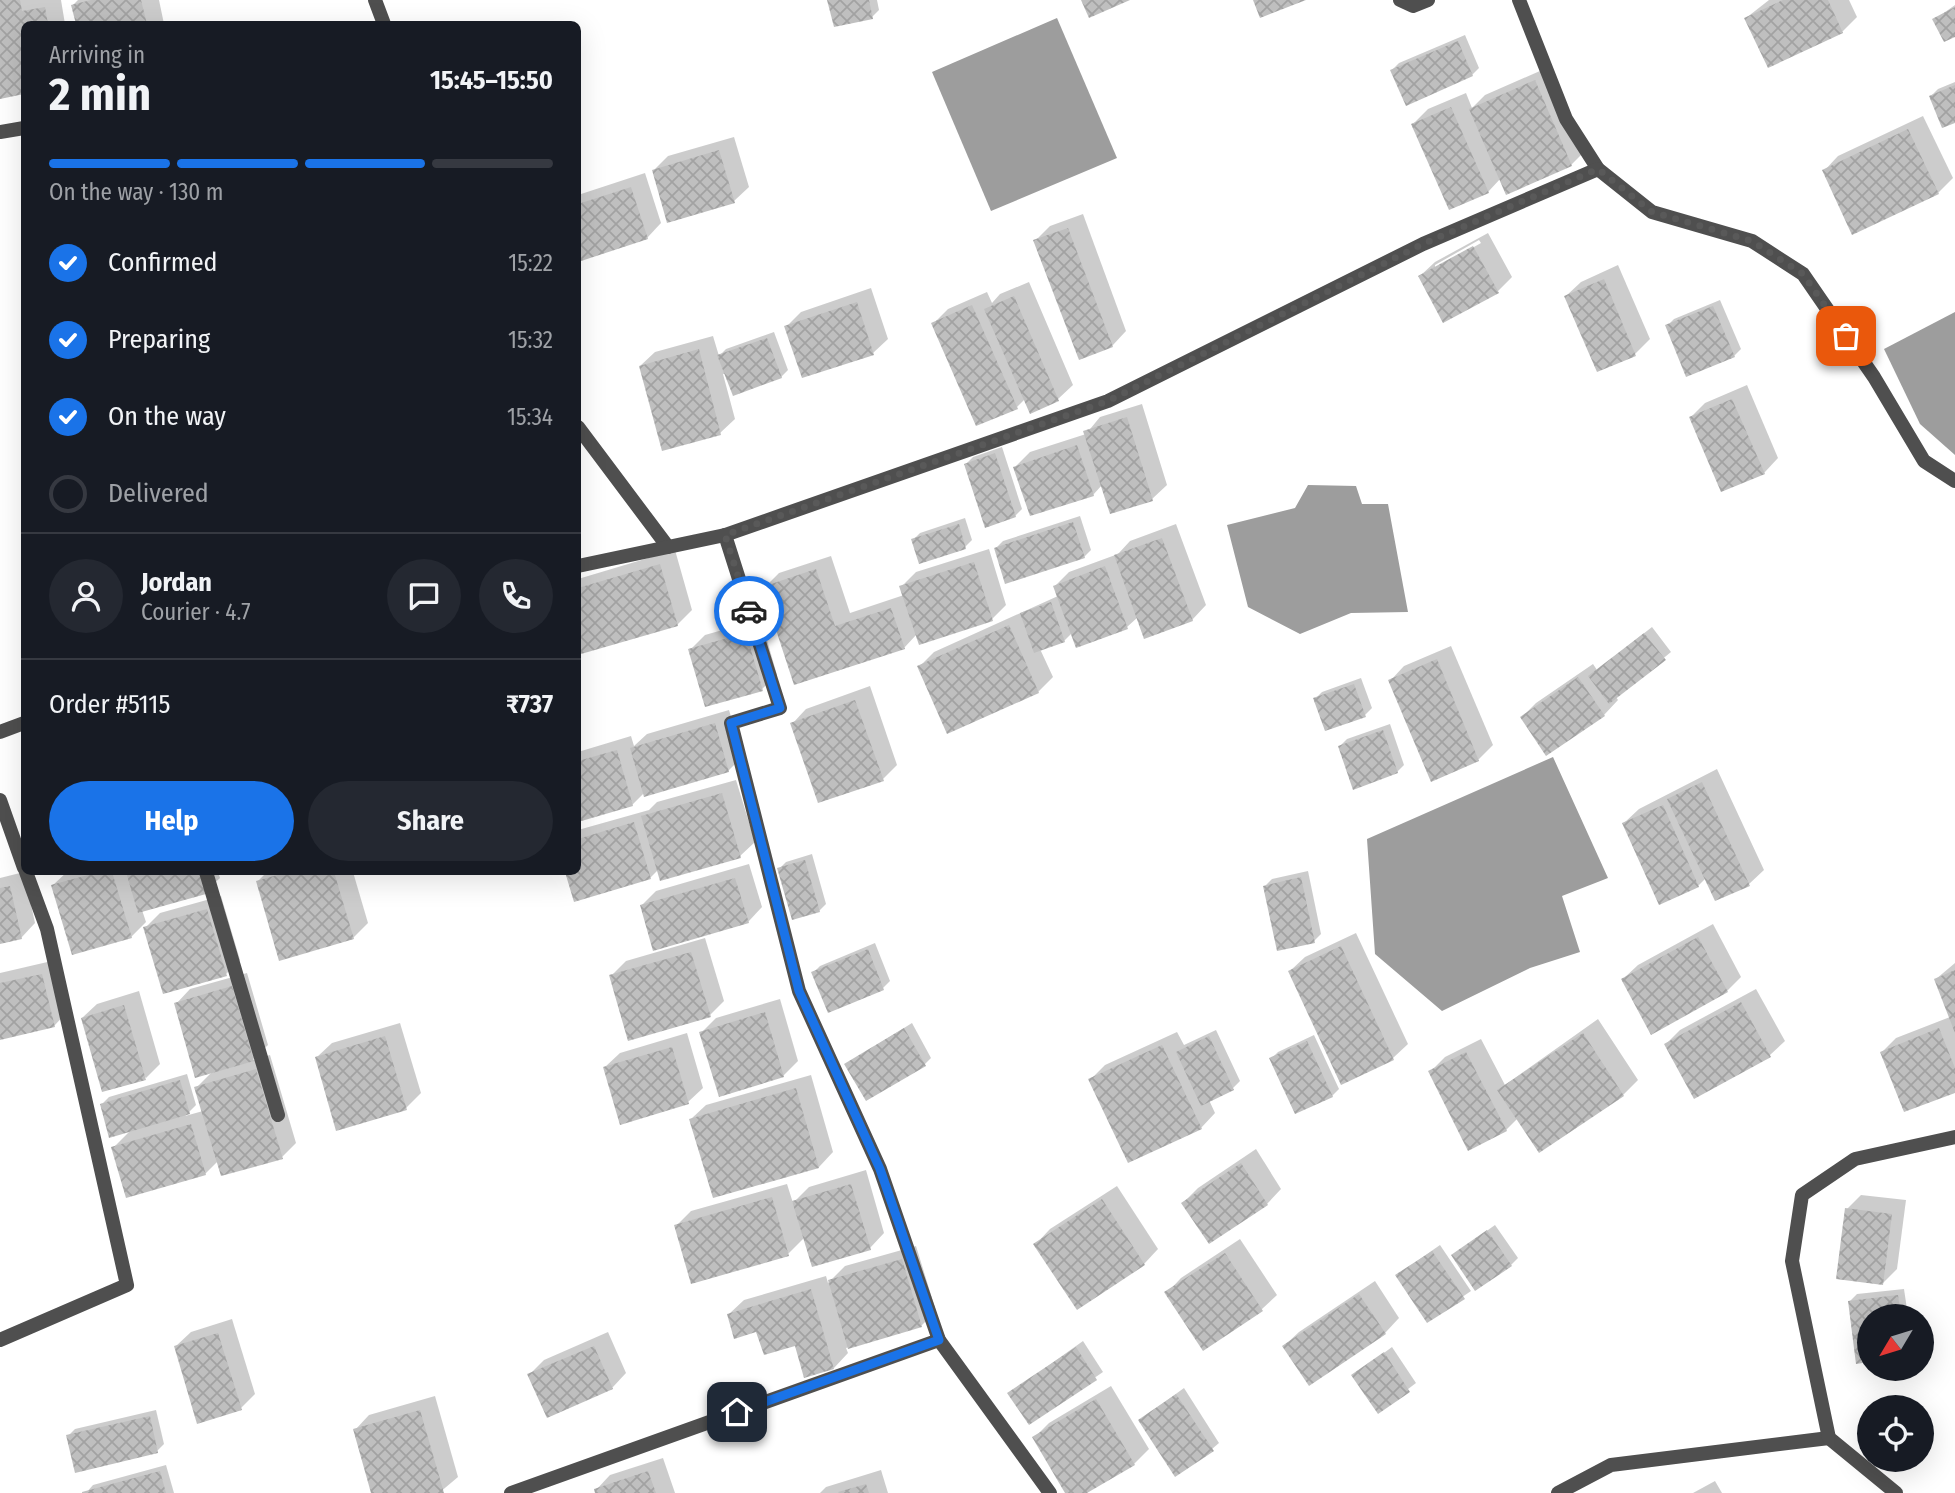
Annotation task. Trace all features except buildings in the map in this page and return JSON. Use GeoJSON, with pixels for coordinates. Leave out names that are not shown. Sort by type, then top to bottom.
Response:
{"type":"FeatureCollection","features":[{"type":"Feature","properties":{"kind":"street"},"geometry":{"type":"LineString","coordinates":[[375,0],[383,21]]}},
{"type":"Feature","properties":{"kind":"street"},"geometry":{"type":"LineString","coordinates":[[1400,0],[1413,6],[1428,0]]}},
{"type":"Feature","properties":{"kind":"street"},"geometry":{"type":"LineString","coordinates":[[1519,0],[1566,119],[1598,169],[1652,212],[1752,241],[1803,274],[1874,377],[1924,461],[1955,481]]}},
{"type":"Feature","properties":{"kind":"street"},"geometry":{"type":"LineString","coordinates":[[0,132],[21,128]]}},
{"type":"Feature","properties":{"kind":"street"},"geometry":{"type":"LineString","coordinates":[[581,565],[725,535],[1108,401],[1423,244],[1598,169]]}},
{"type":"Feature","properties":{"kind":"street"},"geometry":{"type":"LineString","coordinates":[[581,431],[668,547]]}},
{"type":"Feature","properties":{"kind":"street"},"geometry":{"type":"LineString","coordinates":[[725,535],[780,708],[731,723],[799,991],[880,1169],[939,1340],[1050,1493]]}},
{"type":"Feature","properties":{"kind":"street"},"geometry":{"type":"LineString","coordinates":[[0,732],[21,724]]}},
{"type":"Feature","properties":{"kind":"street"},"geometry":{"type":"LineString","coordinates":[[0,800],[21,859]]}},
{"type":"Feature","properties":{"kind":"street"},"geometry":{"type":"LineString","coordinates":[[0,1340],[127,1285],[47,929],[27,875]]}},
{"type":"Feature","properties":{"kind":"street"},"geometry":{"type":"LineString","coordinates":[[207,875],[278,1115]]}},
{"type":"Feature","properties":{"kind":"street"},"geometry":{"type":"LineString","coordinates":[[1896,1493],[1829,1438],[1792,1261],[1802,1195],[1855,1159],[1955,1137]]}},
{"type":"Feature","properties":{"kind":"street"},"geometry":{"type":"LineString","coordinates":[[510,1493],[939,1340]]}},
{"type":"Feature","properties":{"kind":"street"},"geometry":{"type":"LineString","coordinates":[[1558,1493],[1611,1465],[1829,1438]]}},
{"type":"Feature","properties":{"kind":"shaded area"},"geometry":{"type":"Polygon","coordinates":[[[1057,18],[1117,158],[991,211],[932,72],[1057,18]]]}},
{"type":"Feature","properties":{"kind":"shaded area"},"geometry":{"type":"Polygon","coordinates":[[[1955,312],[1955,455],[1920,424],[1884,349],[1955,312]]]}},
{"type":"Feature","properties":{"kind":"shaded area"},"geometry":{"type":"Polygon","coordinates":[[[1308,485],[1356,486],[1362,504],[1388,504],[1408,612],[1351,613],[1300,634],[1248,607],[1227,525],[1295,508],[1308,485]]]}},
{"type":"Feature","properties":{"kind":"shaded area"},"geometry":{"type":"Polygon","coordinates":[[[1553,757],[1608,878],[1562,896],[1580,952],[1530,968],[1442,1011],[1375,954],[1367,839],[1553,757]]]}},
{"type":"Feature","properties":{"kind":"way so far"},"geometry":{"type":"LineString","coordinates":[[749,611],[725,535],[1108,401],[1423,244],[1598,169],[1652,212],[1752,241],[1803,274],[1846,336]]}},
{"type":"Feature","properties":{"kind":"route"},"geometry":{"type":"LineString","coordinates":[[737,1412],[939,1340],[880,1169],[799,991],[731,723],[780,708],[749,611]]}}]}
